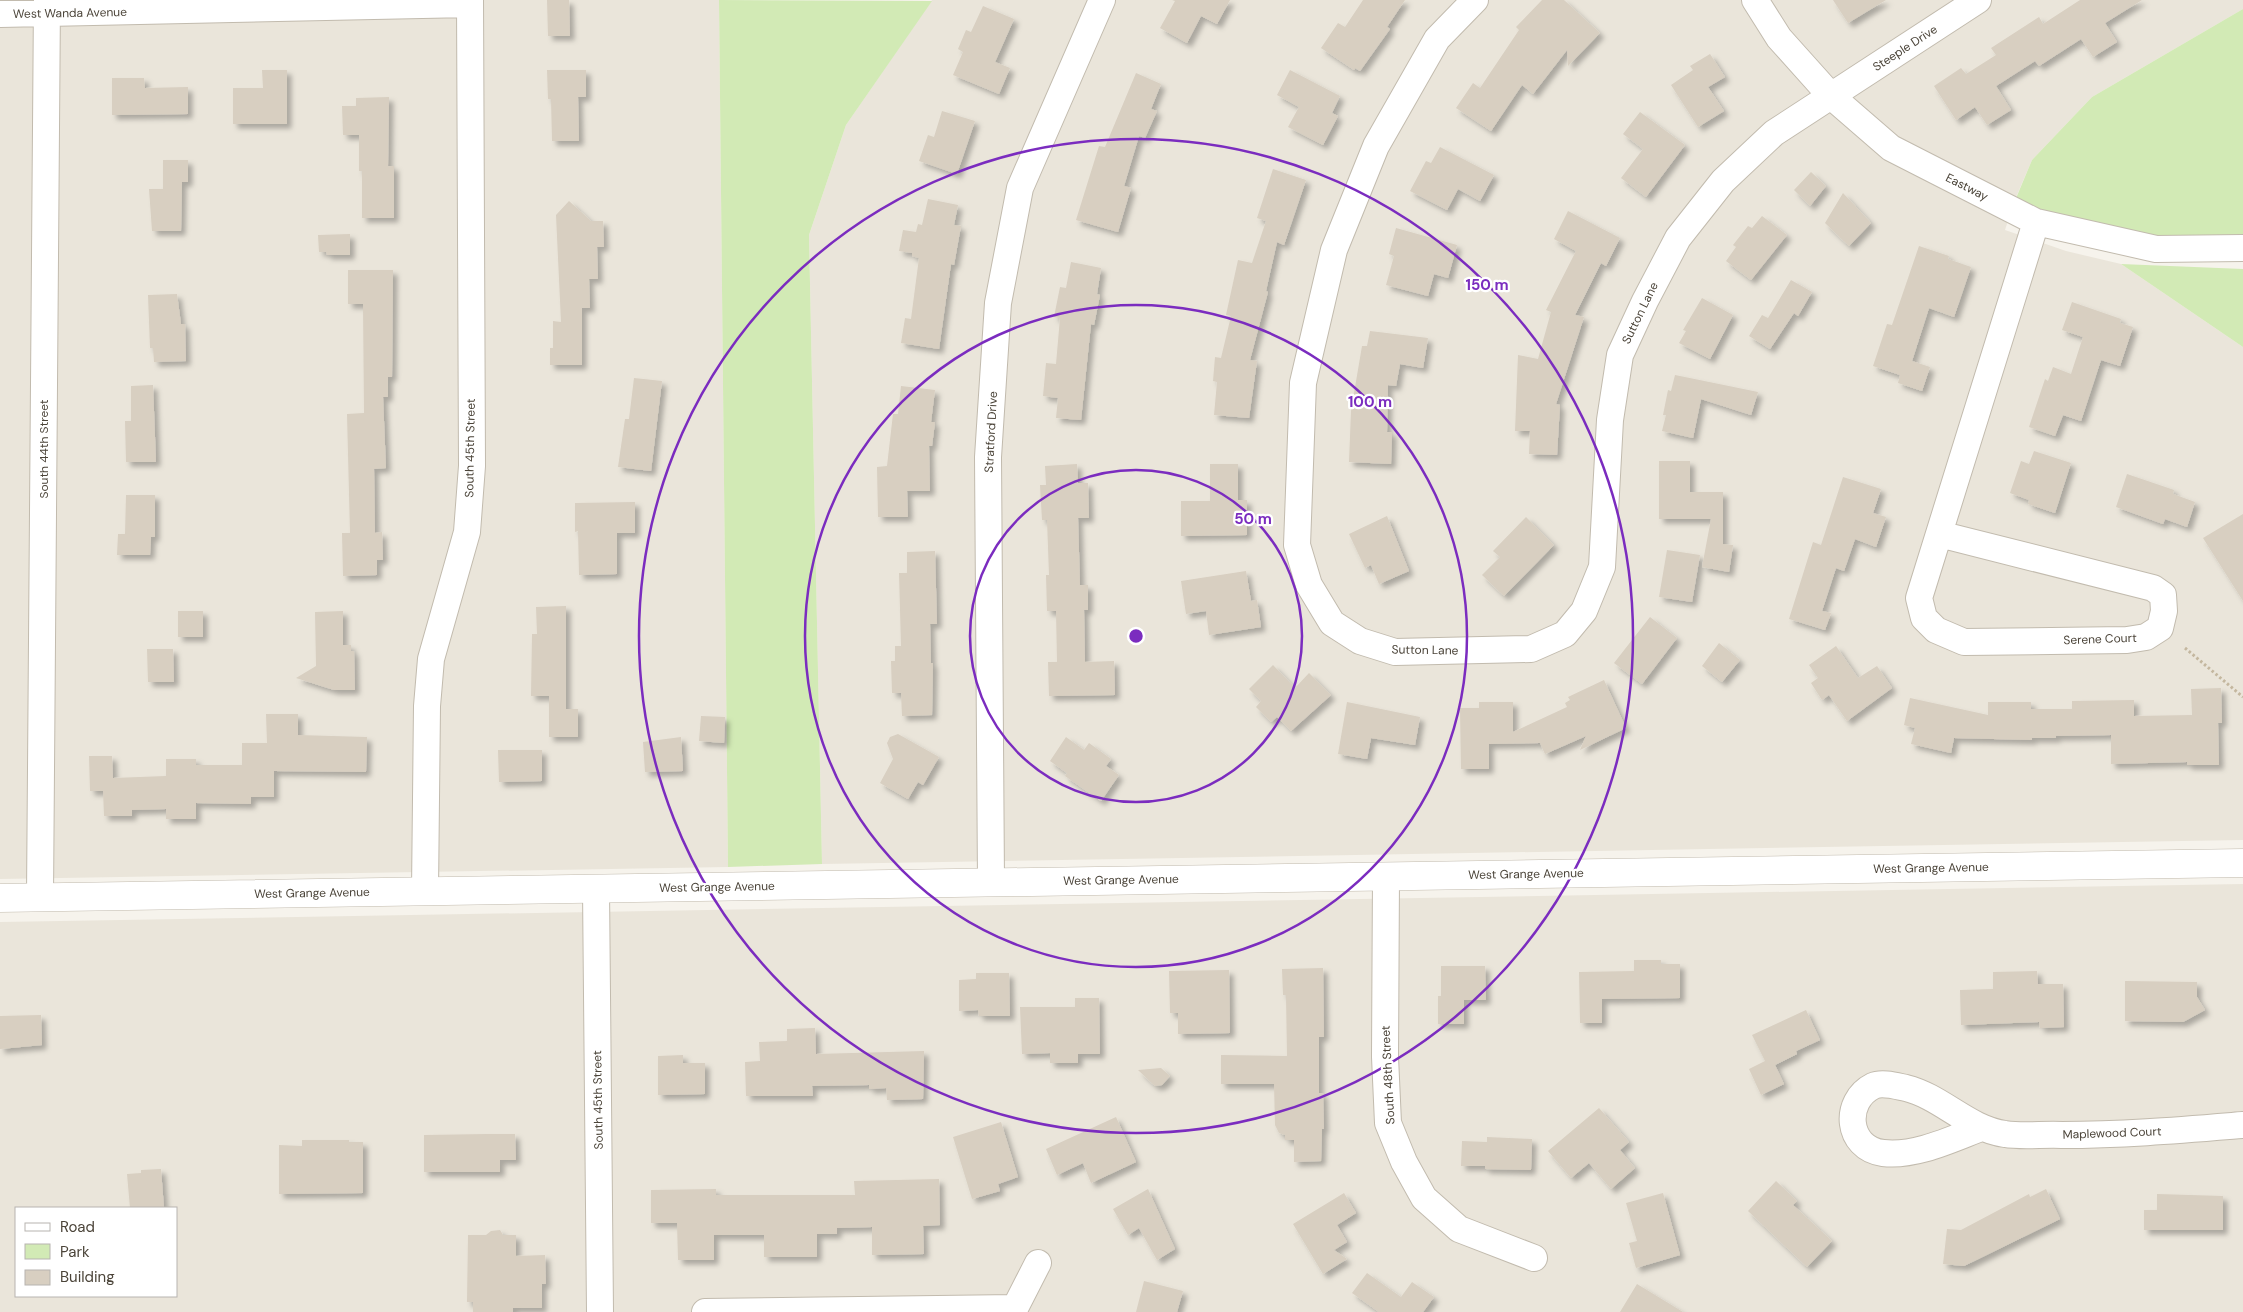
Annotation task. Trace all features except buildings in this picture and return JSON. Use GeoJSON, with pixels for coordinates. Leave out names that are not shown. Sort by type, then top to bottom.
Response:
{"type":"FeatureCollection","features":[{"type":"Feature","properties":{"kind":"street","name":"Stratford Drive"},"geometry":{"type":"LineString","coordinates":[[991,882],[988,457],[998,303],[1020,188],[1102,0]]}},
{"type":"Feature","properties":{"kind":"street","name":"Sutton Lane"},"geometry":{"type":"LineString","coordinates":[[1475,0],[1437,39],[1376,146],[1334,250],[1303,383],[1297,546],[1309,585],[1332,623],[1360,642],[1395,652],[1531,649],[1565,634],[1584,611],[1602,567],[1610,420],[1620,355],[1645,301],[1678,238],[1722,181],[1774,134],[1831,96]]}},
{"type":"Feature","properties":{"kind":"street","name":"Eastway"},"geometry":{"type":"LineString","coordinates":[[1755,0],[1779,38],[1831,96],[1891,148],[2036,222],[2156,249],[2243,248]]}},
{"type":"Feature","properties":{"kind":"street","name":"Steeple Drive"},"geometry":{"type":"LineString","coordinates":[[1831,96],[1978,0]]}},
{"type":"Feature","properties":{"kind":"street","name":"West Wanda Avenue"},"geometry":{"type":"LineString","coordinates":[[0,14],[47,7],[470,2]]}},
{"type":"Feature","properties":{"kind":"street","name":"South 45th Street"},"geometry":{"type":"LineString","coordinates":[[425,892],[427,706],[431,659],[467,532],[472,466],[470,2]]}},
{"type":"Feature","properties":{"kind":"street","name":"South 44th Street"},"geometry":{"type":"LineString","coordinates":[[40,897],[47,7]]}},
{"type":"Feature","properties":{"kind":"street","name":"Serene Court"},"geometry":{"type":"LineString","coordinates":[[1939,534],[2153,588],[2163,595],[2164,611],[2160,628],[2146,637],[2127,640],[1964,642],[1936,630],[1924,618],[1919,598],[2036,222]]}},
{"type":"Feature","properties":{"kind":"street","name":"West Grange Avenue"},"geometry":{"type":"LineString","coordinates":[[0,898],[2243,863]]}},
{"type":"Feature","properties":{"kind":"street","name":"South 48th Street"},"geometry":{"type":"LineString","coordinates":[[1386,876],[1385,1057],[1388,1123],[1404,1162],[1424,1198],[1459,1229],[1534,1258]]}},
{"type":"Feature","properties":{"kind":"street","name":"South 45th Street"},"geometry":{"type":"LineString","coordinates":[[596,889],[600,1312]]}},
{"type":"Feature","properties":{"kind":"street","name":"Maplewood Court"},"geometry":{"type":"LineString","coordinates":[[1981,1128],[2005,1134],[2125,1135],[2243,1125]]}},
{"type":"Feature","properties":{"kind":"street"},"geometry":{"type":"LineString","coordinates":[[705,1312],[1015,1310],[1038,1263]]}},
{"type":"Feature","properties":{"kind":"path"},"geometry":{"type":"LineString","coordinates":[[2184,648],[2243,697]]}},
{"type":"Feature","properties":{"kind":"shaded area"},"geometry":{"type":"Polygon","coordinates":[[[0,0],[719,0],[728,867],[0,879],[0,0]]]}},
{"type":"Feature","properties":{"kind":"shaded area"},"geometry":{"type":"Polygon","coordinates":[[[932,0],[2243,0],[2243,9],[2092,97],[2032,160],[2014,202],[2005,230],[2066,251],[2121,264],[2243,347],[2243,840],[822,864],[809,235],[846,125],[932,0]]]}},
{"type":"Feature","properties":{"kind":"shaded area"},"geometry":{"type":"Polygon","coordinates":[[[2243,884],[2243,1312],[0,1312],[0,922],[2243,884]]]}},
{"type":"Feature","properties":{"kind":"green space"},"geometry":{"type":"Polygon","coordinates":[[[719,0],[932,1],[846,125],[809,235],[822,864],[728,867],[719,0]]]}},
{"type":"Feature","properties":{"kind":"green space"},"geometry":{"type":"Polygon","coordinates":[[[2243,9],[2243,239],[2182,239],[2089,226],[2014,203],[2032,160],[2092,97],[2243,9]]]}},
{"type":"Feature","properties":{"kind":"green space"},"geometry":{"type":"Polygon","coordinates":[[[2121,264],[2243,269],[2243,347],[2121,264]]]}}]}
